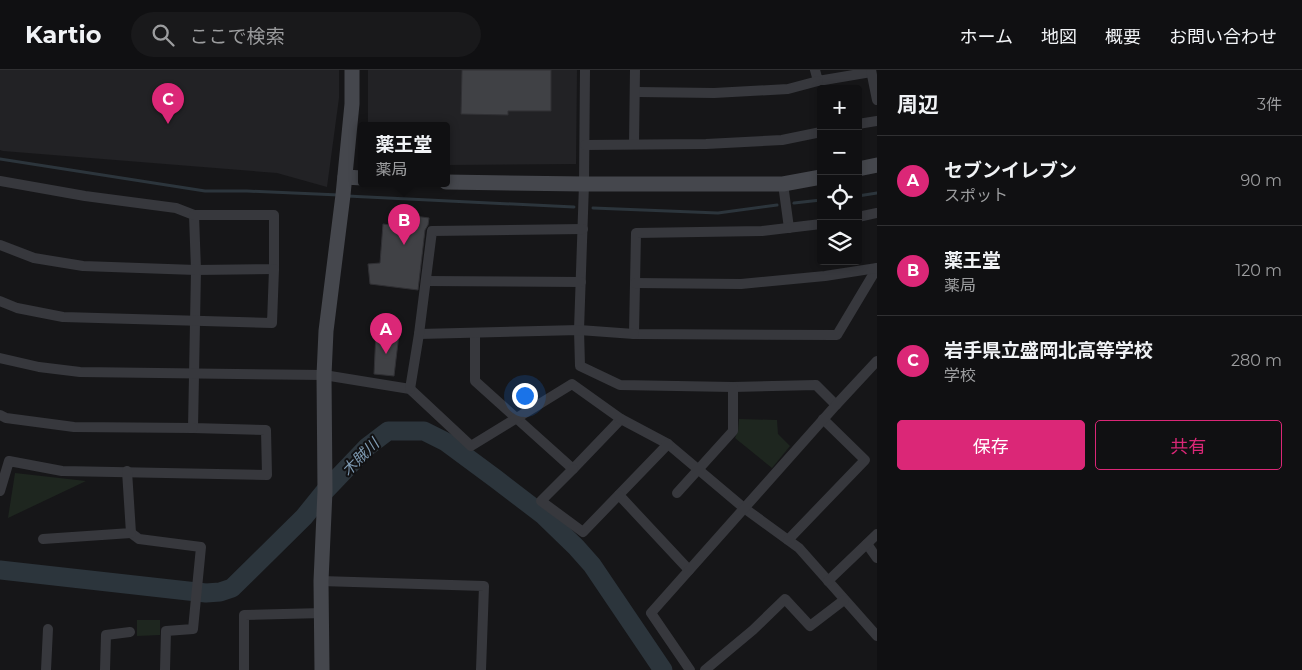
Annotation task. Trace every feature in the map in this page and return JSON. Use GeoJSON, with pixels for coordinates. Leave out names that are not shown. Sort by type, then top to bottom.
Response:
{"type":"FeatureCollection","features":[{"type":"Feature","properties":{"kind":"street"},"geometry":{"type":"LineString","coordinates":[[322,670],[323,613],[321,581],[325,492],[324,376],[326,331],[345,178],[352,104],[352,70]]}},
{"type":"Feature","properties":{"kind":"street"},"geometry":{"type":"LineString","coordinates":[[585,70],[585,145],[579,330],[580,366],[620,385],[733,387],[816,385],[836,405]]}},
{"type":"Feature","properties":{"kind":"street"},"geometry":{"type":"LineString","coordinates":[[634,144],[635,70]]}},
{"type":"Feature","properties":{"kind":"street"},"geometry":{"type":"LineString","coordinates":[[815,70],[818,81]]}},
{"type":"Feature","properties":{"kind":"street"},"geometry":{"type":"LineString","coordinates":[[638,92],[714,93],[778,89],[871,71],[877,100]]}},
{"type":"Feature","properties":{"kind":"street"},"geometry":{"type":"LineString","coordinates":[[862,123],[877,121]]}},
{"type":"Feature","properties":{"kind":"street"},"geometry":{"type":"LineString","coordinates":[[585,145],[706,144],[782,140],[817,133]]}},
{"type":"Feature","properties":{"kind":"street"},"geometry":{"type":"LineString","coordinates":[[862,168],[877,165]]}},
{"type":"Feature","properties":{"kind":"street"},"geometry":{"type":"LineString","coordinates":[[450,182],[783,184],[817,177]]}},
{"type":"Feature","properties":{"kind":"street"},"geometry":{"type":"LineString","coordinates":[[345,178],[358,178]]}},
{"type":"Feature","properties":{"kind":"street"},"geometry":{"type":"LineString","coordinates":[[0,181],[85,196],[176,208],[194,215],[274,214],[272,323],[63,317],[17,308],[0,301]]}},
{"type":"Feature","properties":{"kind":"street"},"geometry":{"type":"LineString","coordinates":[[783,184],[788,228]]}},
{"type":"Feature","properties":{"kind":"street"},"geometry":{"type":"LineString","coordinates":[[862,216],[877,213]]}},
{"type":"Feature","properties":{"kind":"street"},"geometry":{"type":"LineString","coordinates":[[193,428],[196,322],[194,215]]}},
{"type":"Feature","properties":{"kind":"street"},"geometry":{"type":"LineString","coordinates":[[634,334],[636,233],[762,231],[817,224]]}},
{"type":"Feature","properties":{"kind":"street"},"geometry":{"type":"LineString","coordinates":[[410,389],[432,230],[583,230]]}},
{"type":"Feature","properties":{"kind":"street"},"geometry":{"type":"LineString","coordinates":[[0,245],[34,258],[83,266],[196,270],[274,270]]}},
{"type":"Feature","properties":{"kind":"street"},"geometry":{"type":"LineString","coordinates":[[635,283],[741,284],[825,276],[877,268]]}},
{"type":"Feature","properties":{"kind":"street"},"geometry":{"type":"LineString","coordinates":[[419,334],[579,330],[634,334],[837,335],[877,268]]}},
{"type":"Feature","properties":{"kind":"street"},"geometry":{"type":"LineString","coordinates":[[426,282],[581,282]]}},
{"type":"Feature","properties":{"kind":"street"},"geometry":{"type":"LineString","coordinates":[[475,332],[475,380],[573,469]]}},
{"type":"Feature","properties":{"kind":"street"},"geometry":{"type":"LineString","coordinates":[[0,358],[39,367],[80,372],[324,376],[410,389],[471,446],[572,384],[621,419],[668,444],[744,508],[799,548],[877,636]]}},
{"type":"Feature","properties":{"kind":"street"},"geometry":{"type":"LineString","coordinates":[[690,670],[651,613],[877,361]]}},
{"type":"Feature","properties":{"kind":"street"},"geometry":{"type":"LineString","coordinates":[[677,493],[733,431],[733,387]]}},
{"type":"Feature","properties":{"kind":"street"},"geometry":{"type":"LineString","coordinates":[[0,415],[6,418],[74,427],[266,430],[266,474],[62,471],[4,460],[0,491]]}},
{"type":"Feature","properties":{"kind":"street"},"geometry":{"type":"LineString","coordinates":[[621,419],[541,502],[583,532],[668,444]]}},
{"type":"Feature","properties":{"kind":"street"},"geometry":{"type":"LineString","coordinates":[[788,540],[864,460],[823,419]]}},
{"type":"Feature","properties":{"kind":"street"},"geometry":{"type":"LineString","coordinates":[[127,472],[131,533]]}},
{"type":"Feature","properties":{"kind":"street"},"geometry":{"type":"LineString","coordinates":[[619,495],[689,570]]}},
{"type":"Feature","properties":{"kind":"street"},"geometry":{"type":"LineString","coordinates":[[43,539],[131,533],[139,539],[201,547],[193,629],[166,631],[165,670]]}},
{"type":"Feature","properties":{"kind":"street"},"geometry":{"type":"LineString","coordinates":[[828,580],[877,534]]}},
{"type":"Feature","properties":{"kind":"street"},"geometry":{"type":"LineString","coordinates":[[867,544],[877,558]]}},
{"type":"Feature","properties":{"kind":"street"},"geometry":{"type":"LineString","coordinates":[[321,581],[484,586],[481,670]]}},
{"type":"Feature","properties":{"kind":"street"},"geometry":{"type":"LineString","coordinates":[[705,670],[753,630],[785,599],[810,626],[844,600]]}},
{"type":"Feature","properties":{"kind":"street"},"geometry":{"type":"LineString","coordinates":[[244,670],[244,615],[323,613]]}},
{"type":"Feature","properties":{"kind":"street"},"geometry":{"type":"LineString","coordinates":[[46,670],[48,629]]}},
{"type":"Feature","properties":{"kind":"street"},"geometry":{"type":"LineString","coordinates":[[106,670],[106,635],[130,632]]}},
{"type":"Feature","properties":{"kind":"shaded area"},"geometry":{"type":"Polygon","coordinates":[[[0,70],[339,70],[339,98],[327,187],[277,173],[0,150],[0,70]]]}},
{"type":"Feature","properties":{"kind":"shaded area"},"geometry":{"type":"Polygon","coordinates":[[[368,70],[577,70],[576,164],[450,165],[450,122],[368,122],[368,70]]]}},
{"type":"Feature","properties":{"kind":"shaded area"},"geometry":{"type":"Polygon","coordinates":[[[739,419],[777,420],[778,434],[790,446],[772,468],[735,438],[739,419]]]}},
{"type":"Feature","properties":{"kind":"shaded area"},"geometry":{"type":"Polygon","coordinates":[[[15,473],[86,481],[8,518],[15,473]]]}},
{"type":"Feature","properties":{"kind":"shaded area"},"geometry":{"type":"Polygon","coordinates":[[[137,620],[160,620],[160,635],[137,636],[137,620]]]}},
{"type":"Feature","properties":{"kind":"building"},"geometry":{"type":"Polygon","coordinates":[[[462,70],[551,70],[551,111],[508,111],[508,115],[461,114],[462,70]]]}},
{"type":"Feature","properties":{"kind":"building"},"geometry":{"type":"Polygon","coordinates":[[[400,214],[429,218],[425,230],[418,290],[370,284],[368,264],[380,263],[383,224],[398,226],[400,214]]]}},
{"type":"Feature","properties":{"kind":"building"},"geometry":{"type":"Polygon","coordinates":[[[376,332],[399,334],[394,376],[374,374],[376,332]]]}},
{"type":"Feature","properties":{"kind":"waterway"},"geometry":{"type":"LineString","coordinates":[[0,159],[205,191],[339,195]]}},
{"type":"Feature","properties":{"kind":"waterway"},"geometry":{"type":"LineString","coordinates":[[862,195],[877,193]]}},
{"type":"Feature","properties":{"kind":"waterway"},"geometry":{"type":"LineString","coordinates":[[347,196],[574,207]]}},
{"type":"Feature","properties":{"kind":"waterway"},"geometry":{"type":"LineString","coordinates":[[794,203],[817,200]]}},
{"type":"Feature","properties":{"kind":"waterway"},"geometry":{"type":"LineString","coordinates":[[593,208],[718,213],[777,205]]}},
{"type":"Feature","properties":{"kind":"waterway","name":"木賊川"},"geometry":{"type":"LineString","coordinates":[[0,570],[206,593],[220,592],[232,588],[304,517],[325,491],[367,447],[388,431],[424,431],[446,442],[496,479],[543,515],[576,547],[592,565],[663,670]]}},
{"type":"Feature","properties":{"kind":"place","name":"岩手県立盛岡北高等学校"},"geometry":{"type":"Point","coordinates":[168,124]}},
{"type":"Feature","properties":{"kind":"place","name":"薬王堂"},"geometry":{"type":"Point","coordinates":[404,245]}},
{"type":"Feature","properties":{"kind":"place","name":"セブンイレブン"},"geometry":{"type":"Point","coordinates":[386,354]}}]}
